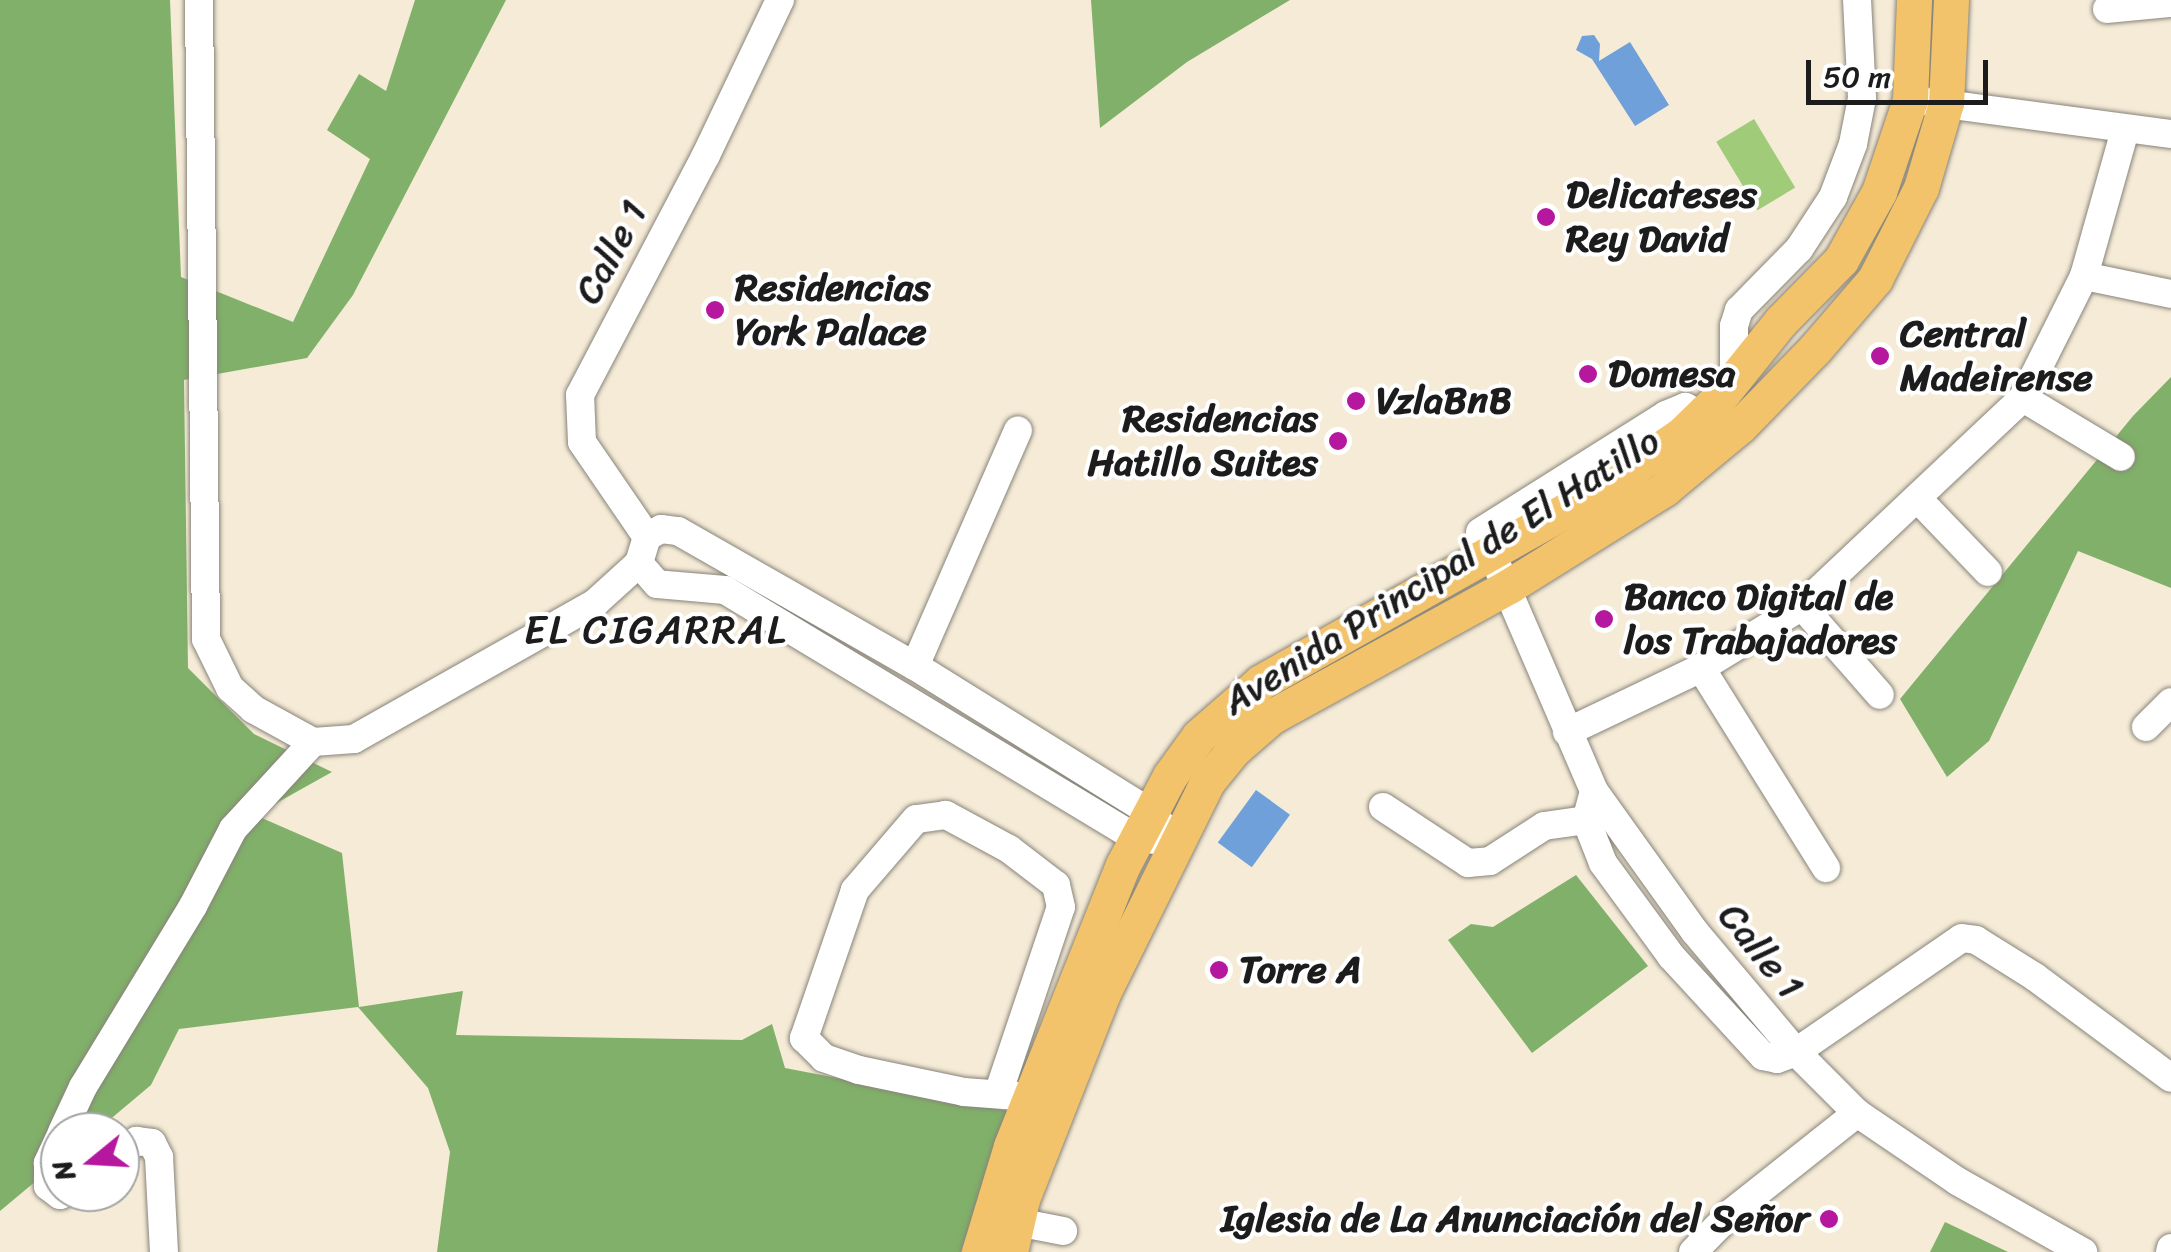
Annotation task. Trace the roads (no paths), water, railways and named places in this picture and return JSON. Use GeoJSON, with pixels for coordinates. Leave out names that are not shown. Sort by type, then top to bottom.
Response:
{"type":"FeatureCollection","features":[{"type":"Feature","properties":{"kind":"main road","name":"Avenida Principal de El Hatillo"},"geometry":{"type":"LineString","coordinates":[[979,1252],[1014,1096],[1144,825],[1199,736],[1261,682],[1486,543],[1646,460],[1701,414],[1781,321],[1841,260],[1888,174],[1910,100],[1914,0]]}},
{"type":"Feature","properties":{"kind":"main road","name":"Avenida Principal de El Hatillo"},"geometry":{"type":"LineString","coordinates":[[1013,1237],[1102,992],[1208,781],[1232,750],[1270,717],[1508,586],[1664,489],[1740,426],[1814,350],[1875,279],[1921,188],[1946,103],[1951,0]]}},
{"type":"Feature","properties":{"kind":"street"},"geometry":{"type":"LineString","coordinates":[[199,0],[206,639],[214,664],[242,698],[313,742],[354,739],[372,732],[595,603],[660,529],[678,532],[730,578],[1176,842]]}},
{"type":"Feature","properties":{"kind":"street","name":"Calle 1"},"geometry":{"type":"LineString","coordinates":[[643,550],[582,442],[580,396],[706,156],[780,0]]}},
{"type":"Feature","properties":{"kind":"street"},"geometry":{"type":"LineString","coordinates":[[1734,380],[1734,326],[1740,310],[1800,249],[1833,197],[1853,144],[1862,98],[1857,0]]}},
{"type":"Feature","properties":{"kind":"street"},"geometry":{"type":"LineString","coordinates":[[2106,9],[2171,3]]}},
{"type":"Feature","properties":{"kind":"street"},"geometry":{"type":"LineString","coordinates":[[1910,100],[2171,134]]}},
{"type":"Feature","properties":{"kind":"street"},"geometry":{"type":"LineString","coordinates":[[1567,732],[1701,668],[1802,606],[2022,398],[2084,276],[2125,130]]}},
{"type":"Feature","properties":{"kind":"street"},"geometry":{"type":"LineString","coordinates":[[2084,276],[2171,294]]}},
{"type":"Feature","properties":{"kind":"street"},"geometry":{"type":"LineString","coordinates":[[2022,398],[2121,457]]}},
{"type":"Feature","properties":{"kind":"street"},"geometry":{"type":"LineString","coordinates":[[915,666],[1018,430]]}},
{"type":"Feature","properties":{"kind":"street"},"geometry":{"type":"LineString","coordinates":[[1918,499],[1988,572]]}},
{"type":"Feature","properties":{"kind":"street","name":"Calle 1"},"geometry":{"type":"LineString","coordinates":[[1486,543],[1508,586],[1594,791],[1696,932],[1796,1052],[1857,1113],[1958,1181],[2084,1252]]}},
{"type":"Feature","properties":{"kind":"street"},"geometry":{"type":"LineString","coordinates":[[643,550],[657,584],[730,578],[915,666],[1144,825]]}},
{"type":"Feature","properties":{"kind":"street"},"geometry":{"type":"LineString","coordinates":[[1802,606],[1880,695]]}},
{"type":"Feature","properties":{"kind":"street"},"geometry":{"type":"LineString","coordinates":[[1701,668],[1826,868]]}},
{"type":"Feature","properties":{"kind":"street"},"geometry":{"type":"LineString","coordinates":[[2146,727],[2171,702]]}},
{"type":"Feature","properties":{"kind":"street"},"geometry":{"type":"LineString","coordinates":[[71,1112],[193,906],[233,829],[313,742]]}},
{"type":"Feature","properties":{"kind":"street"},"geometry":{"type":"LineString","coordinates":[[1594,791],[1586,820],[1603,864],[1634,910],[1750,1047],[1777,1059],[1796,1052],[1962,938],[1976,940],[2035,977],[2171,1078]]}},
{"type":"Feature","properties":{"kind":"street"},"geometry":{"type":"LineString","coordinates":[[1383,807],[1468,863],[1490,861],[1544,826],[1586,820]]}},
{"type":"Feature","properties":{"kind":"street"},"geometry":{"type":"LineString","coordinates":[[946,815],[1009,849],[1056,886],[1061,906],[1014,1096],[964,1092],[859,1070],[824,1058],[804,1038],[855,890],[916,819],[946,815]]}},
{"type":"Feature","properties":{"kind":"street"},"geometry":{"type":"LineString","coordinates":[[1693,1252],[1732,1213],[1857,1113]]}},
{"type":"Feature","properties":{"kind":"street"},"geometry":{"type":"LineString","coordinates":[[140,1141],[152,1142],[160,1157],[164,1252]]}},
{"type":"Feature","properties":{"kind":"street"},"geometry":{"type":"LineString","coordinates":[[1013,1237],[1063,1230]]}},
{"type":"Feature","properties":{"kind":"water"},"geometry":{"type":"Polygon","coordinates":[[[1594,35],[1600,44],[1599,61],[1630,42],[1669,105],[1635,126],[1592,59],[1576,50],[1582,36],[1594,35]]]}},
{"type":"Feature","properties":{"kind":"water"},"geometry":{"type":"Polygon","coordinates":[[[1256,790],[1290,815],[1252,867],[1218,843],[1256,790]]]}},
{"type":"Feature","properties":{"kind":"place","name":"Delicateses Rey David"},"geometry":{"type":"Point","coordinates":[1546,217]}},
{"type":"Feature","properties":{"kind":"place","name":"Residencias York Palace"},"geometry":{"type":"Point","coordinates":[715,310]}},
{"type":"Feature","properties":{"kind":"place","name":"Central Madeirense"},"geometry":{"type":"Point","coordinates":[1880,356]}},
{"type":"Feature","properties":{"kind":"place","name":"Domesa"},"geometry":{"type":"Point","coordinates":[1588,374]}},
{"type":"Feature","properties":{"kind":"place","name":"VzlaBnB"},"geometry":{"type":"Point","coordinates":[1356,401]}},
{"type":"Feature","properties":{"kind":"place","name":"Residencias Hatillo Suites"},"geometry":{"type":"Point","coordinates":[1338,441]}},
{"type":"Feature","properties":{"kind":"place","name":"Banco Digital de los Trabajadores"},"geometry":{"type":"Point","coordinates":[1604,619]}},
{"type":"Feature","properties":{"kind":"place","name":"Torre A"},"geometry":{"type":"Point","coordinates":[1219,970]}},
{"type":"Feature","properties":{"kind":"place","name":"Iglesia de La Anunciación del Señor"},"geometry":{"type":"Point","coordinates":[1829,1219]}},
{"type":"Feature","properties":{"kind":"district","name":"EL CIGARRAL"},"geometry":{"type":"Point","coordinates":[656,630]}}]}
